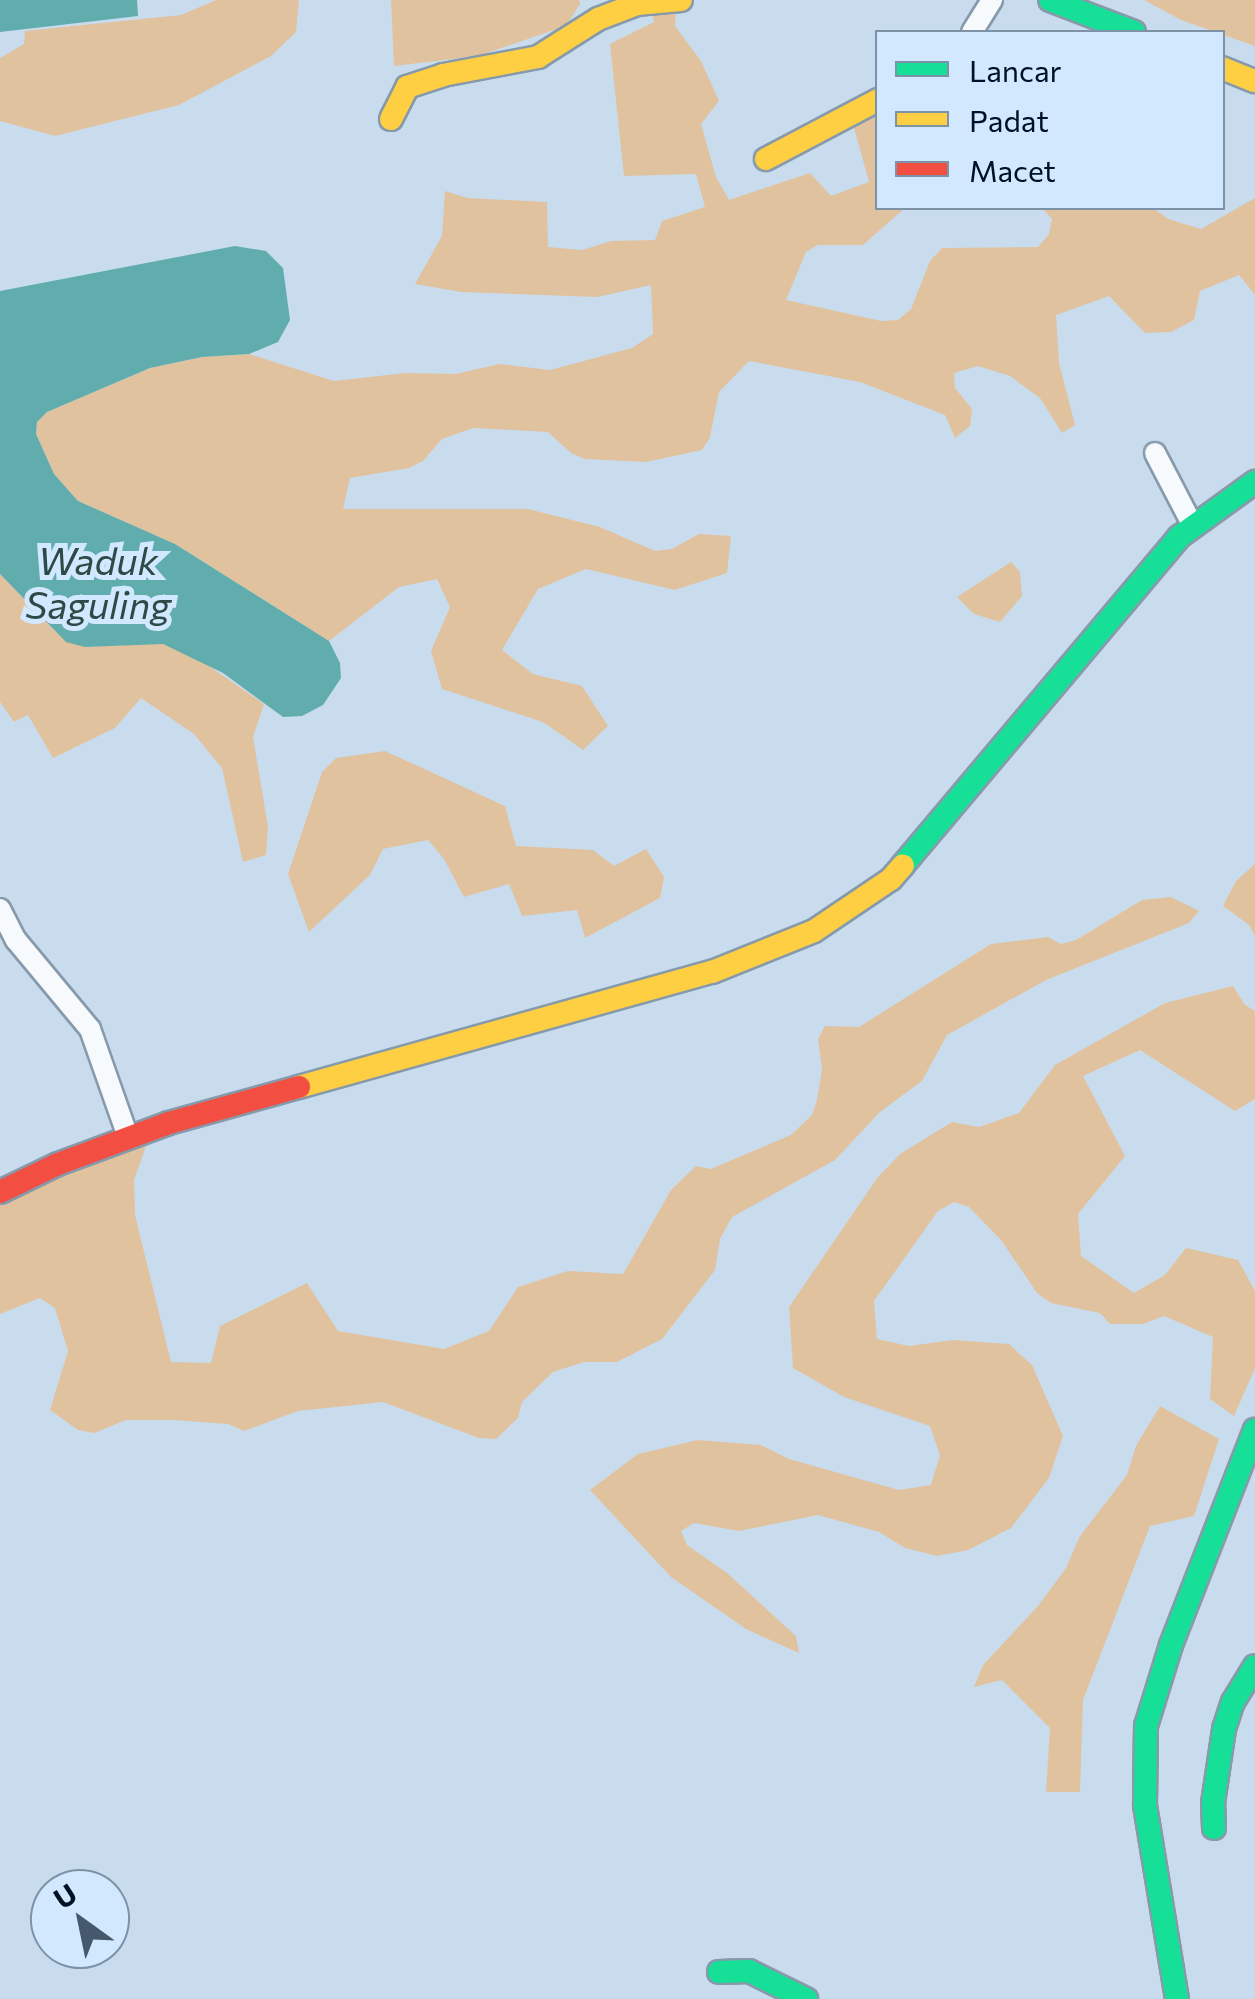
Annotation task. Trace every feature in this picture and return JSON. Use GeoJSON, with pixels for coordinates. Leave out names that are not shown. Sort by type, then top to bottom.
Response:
{"type":"FeatureCollection","features":[{"type":"Feature","properties":{"kind":"street"},"geometry":{"type":"LineString","coordinates":[[391,119],[407,86],[442,74],[538,57],[598,18],[638,4],[680,0]]}},
{"type":"Feature","properties":{"kind":"street"},"geometry":{"type":"LineString","coordinates":[[973,30],[992,0]]}},
{"type":"Feature","properties":{"kind":"street"},"geometry":{"type":"LineString","coordinates":[[1050,0],[1129,30]]}},
{"type":"Feature","properties":{"kind":"street"},"geometry":{"type":"LineString","coordinates":[[1225,69],[1255,81]]}},
{"type":"Feature","properties":{"kind":"street"},"geometry":{"type":"LineString","coordinates":[[766,159],[875,102]]}},
{"type":"Feature","properties":{"kind":"street"},"geometry":{"type":"LineString","coordinates":[[1156,453],[1192,526]]}},
{"type":"Feature","properties":{"kind":"street"},"geometry":{"type":"LineString","coordinates":[[0,1192],[128,1137],[712,972],[814,932],[891,879],[1106,620],[1192,526],[1255,482]]}},
{"type":"Feature","properties":{"kind":"street"},"geometry":{"type":"LineString","coordinates":[[0,908],[16,940],[90,1029],[128,1137]]}},
{"type":"Feature","properties":{"kind":"street"},"geometry":{"type":"LineString","coordinates":[[1177,1999],[1145,1804],[1146,1726],[1171,1644],[1255,1430]]}},
{"type":"Feature","properties":{"kind":"street"},"geometry":{"type":"LineString","coordinates":[[1214,1828],[1212,1804],[1224,1729],[1233,1702],[1255,1666]]}},
{"type":"Feature","properties":{"kind":"street"},"geometry":{"type":"LineString","coordinates":[[720,1972],[748,1971],[806,1999]]}},
{"type":"Feature","properties":{"kind":"shaded area"},"geometry":{"type":"Polygon","coordinates":[[[216,0],[299,0],[296,32],[271,56],[179,105],[55,136],[0,121],[0,58],[24,44],[25,31],[181,15],[216,0]]]}},
{"type":"Feature","properties":{"kind":"shaded area"},"geometry":{"type":"Polygon","coordinates":[[[391,0],[579,0],[580,4],[566,26],[478,56],[394,66],[391,0]]]}},
{"type":"Feature","properties":{"kind":"shaded area"},"geometry":{"type":"Polygon","coordinates":[[[649,0],[676,0],[675,26],[701,61],[719,101],[701,124],[716,177],[729,200],[810,173],[831,196],[869,182],[853,124],[875,116],[875,210],[903,210],[863,245],[818,245],[806,252],[786,300],[881,321],[898,320],[911,309],[930,261],[942,248],[1038,247],[1049,234],[1052,219],[1044,210],[1156,210],[1168,219],[1201,229],[1255,198],[1255,295],[1239,275],[1200,291],[1194,320],[1171,332],[1145,333],[1109,296],[1056,315],[1059,363],[1075,425],[1062,433],[1040,398],[1010,376],[978,366],[954,373],[955,388],[972,409],[970,426],[955,438],[945,415],[860,382],[749,361],[719,392],[710,437],[702,450],[646,462],[585,459],[571,453],[548,432],[473,428],[442,439],[423,461],[409,468],[350,478],[343,509],[528,509],[600,527],[655,551],[672,549],[699,534],[731,536],[727,573],[675,590],[586,569],[538,589],[502,650],[533,674],[582,686],[608,726],[583,750],[543,722],[442,689],[431,651],[450,607],[437,579],[399,587],[329,641],[175,544],[78,501],[54,474],[36,434],[37,422],[47,412],[150,368],[202,357],[249,354],[334,381],[405,373],[456,374],[499,364],[550,370],[632,348],[653,334],[651,285],[597,297],[461,292],[415,284],[442,236],[445,191],[468,198],[547,202],[548,247],[582,250],[611,241],[655,240],[662,221],[705,207],[696,174],[624,176],[610,44],[654,22],[649,0]]]}},
{"type":"Feature","properties":{"kind":"shaded area"},"geometry":{"type":"Polygon","coordinates":[[[1144,0],[1255,0],[1255,46],[1225,35],[1225,30],[1209,30],[1144,0]]]}},
{"type":"Feature","properties":{"kind":"shaded area"},"geometry":{"type":"Polygon","coordinates":[[[1011,562],[1020,572],[1022,596],[1000,622],[974,614],[957,597],[1011,562]]]}},
{"type":"Feature","properties":{"kind":"shaded area"},"geometry":{"type":"Polygon","coordinates":[[[0,574],[54,630],[85,647],[162,643],[193,655],[264,704],[253,737],[268,827],[266,855],[243,862],[222,768],[194,734],[141,698],[115,728],[53,758],[28,715],[14,722],[0,702],[0,574]]]}},
{"type":"Feature","properties":{"kind":"shaded area"},"geometry":{"type":"Polygon","coordinates":[[[385,751],[505,806],[516,846],[593,850],[614,866],[646,849],[664,877],[660,898],[585,938],[577,910],[522,916],[509,884],[464,897],[444,859],[428,840],[383,849],[370,875],[309,932],[288,874],[322,772],[336,758],[385,751]]]}},
{"type":"Feature","properties":{"kind":"shaded area"},"geometry":{"type":"Polygon","coordinates":[[[1255,864],[1255,936],[1249,925],[1223,906],[1236,881],[1255,864]]]}},
{"type":"Feature","properties":{"kind":"shaded area"},"geometry":{"type":"Polygon","coordinates":[[[1171,897],[1199,911],[1189,923],[1046,980],[947,1035],[922,1081],[880,1112],[835,1160],[732,1217],[720,1239],[715,1270],[662,1339],[617,1362],[584,1362],[553,1372],[522,1402],[518,1418],[496,1439],[479,1438],[383,1402],[298,1411],[244,1431],[228,1424],[174,1420],[126,1420],[94,1433],[78,1430],[50,1410],[68,1351],[55,1308],[40,1298],[0,1314],[0,1200],[39,1181],[146,1146],[134,1180],[135,1215],[171,1362],[211,1363],[220,1326],[307,1283],[338,1331],[444,1349],[489,1331],[518,1287],[568,1271],[623,1274],[671,1190],[696,1166],[711,1169],[791,1135],[812,1115],[817,1100],[822,1069],[818,1039],[825,1026],[859,1027],[991,944],[1048,937],[1061,944],[1076,940],[1142,900],[1171,897]]]}},
{"type":"Feature","properties":{"kind":"shaded area"},"geometry":{"type":"Polygon","coordinates":[[[1233,986],[1245,1005],[1255,1011],[1255,1099],[1235,1111],[1140,1050],[1083,1076],[1125,1156],[1078,1214],[1081,1256],[1134,1293],[1165,1275],[1186,1248],[1238,1260],[1255,1291],[1255,1368],[1234,1416],[1210,1399],[1213,1337],[1164,1316],[1143,1324],[1110,1324],[1100,1313],[1051,1303],[1037,1293],[1001,1240],[969,1207],[954,1202],[938,1211],[874,1301],[877,1339],[909,1346],[953,1340],[1009,1344],[1032,1365],[1063,1436],[1049,1478],[1011,1528],[968,1550],[937,1556],[905,1548],[879,1532],[818,1515],[739,1531],[694,1523],[681,1531],[687,1545],[727,1573],[796,1636],[799,1653],[746,1629],[671,1577],[590,1490],[638,1454],[698,1440],[761,1445],[789,1459],[899,1490],[931,1485],[940,1455],[930,1426],[844,1397],[793,1368],[789,1307],[878,1177],[900,1154],[952,1122],[979,1127],[1019,1113],[1055,1065],[1165,1003],[1233,986]]]}},
{"type":"Feature","properties":{"kind":"shaded area"},"geometry":{"type":"Polygon","coordinates":[[[1160,1406],[1219,1439],[1194,1516],[1150,1526],[1083,1700],[1080,1792],[1046,1792],[1050,1728],[1002,1680],[974,1687],[983,1665],[1038,1606],[1066,1568],[1080,1536],[1127,1475],[1136,1446],[1160,1406]]]}},
{"type":"Feature","properties":{"kind":"water"},"geometry":{"type":"Polygon","coordinates":[[[0,0],[137,0],[138,16],[0,32],[0,0]]]}},
{"type":"Feature","properties":{"kind":"water","name":"Waduk Saguling"},"geometry":{"type":"Polygon","coordinates":[[[235,246],[266,251],[283,268],[290,320],[278,342],[249,354],[202,357],[150,368],[47,412],[37,422],[36,434],[54,474],[78,501],[175,544],[329,641],[340,663],[341,678],[323,705],[302,716],[283,717],[223,673],[163,644],[85,647],[66,642],[0,574],[0,291],[235,246]]]}},
{"type":"Feature","properties":{"kind":"traffic: fast"},"geometry":{"type":"LineString","coordinates":[[1050,0],[1129,30]]}},
{"type":"Feature","properties":{"kind":"traffic: fast"},"geometry":{"type":"LineString","coordinates":[[903,865],[1179,537],[1255,482]]}},
{"type":"Feature","properties":{"kind":"traffic: fast"},"geometry":{"type":"LineString","coordinates":[[1177,1999],[1145,1805],[1146,1726],[1171,1645],[1255,1430]]}},
{"type":"Feature","properties":{"kind":"traffic: fast"},"geometry":{"type":"LineString","coordinates":[[1214,1828],[1213,1803],[1224,1729],[1233,1702],[1255,1666]]}},
{"type":"Feature","properties":{"kind":"traffic: fast"},"geometry":{"type":"LineString","coordinates":[[719,1972],[749,1971],[806,1999]]}},
{"type":"Feature","properties":{"kind":"traffic: slow"},"geometry":{"type":"LineString","coordinates":[[391,119],[407,87],[443,75],[538,57],[598,19],[637,4],[681,0]]}},
{"type":"Feature","properties":{"kind":"traffic: slow"},"geometry":{"type":"LineString","coordinates":[[1225,69],[1255,81]]}},
{"type":"Feature","properties":{"kind":"traffic: slow"},"geometry":{"type":"LineString","coordinates":[[766,159],[875,102]]}},
{"type":"Feature","properties":{"kind":"traffic: slow"},"geometry":{"type":"LineString","coordinates":[[299,1087],[712,972],[814,931],[891,879],[903,865]]}},
{"type":"Feature","properties":{"kind":"traffic: jam"},"geometry":{"type":"LineString","coordinates":[[0,1192],[58,1164],[169,1123],[299,1087]]}}]}
